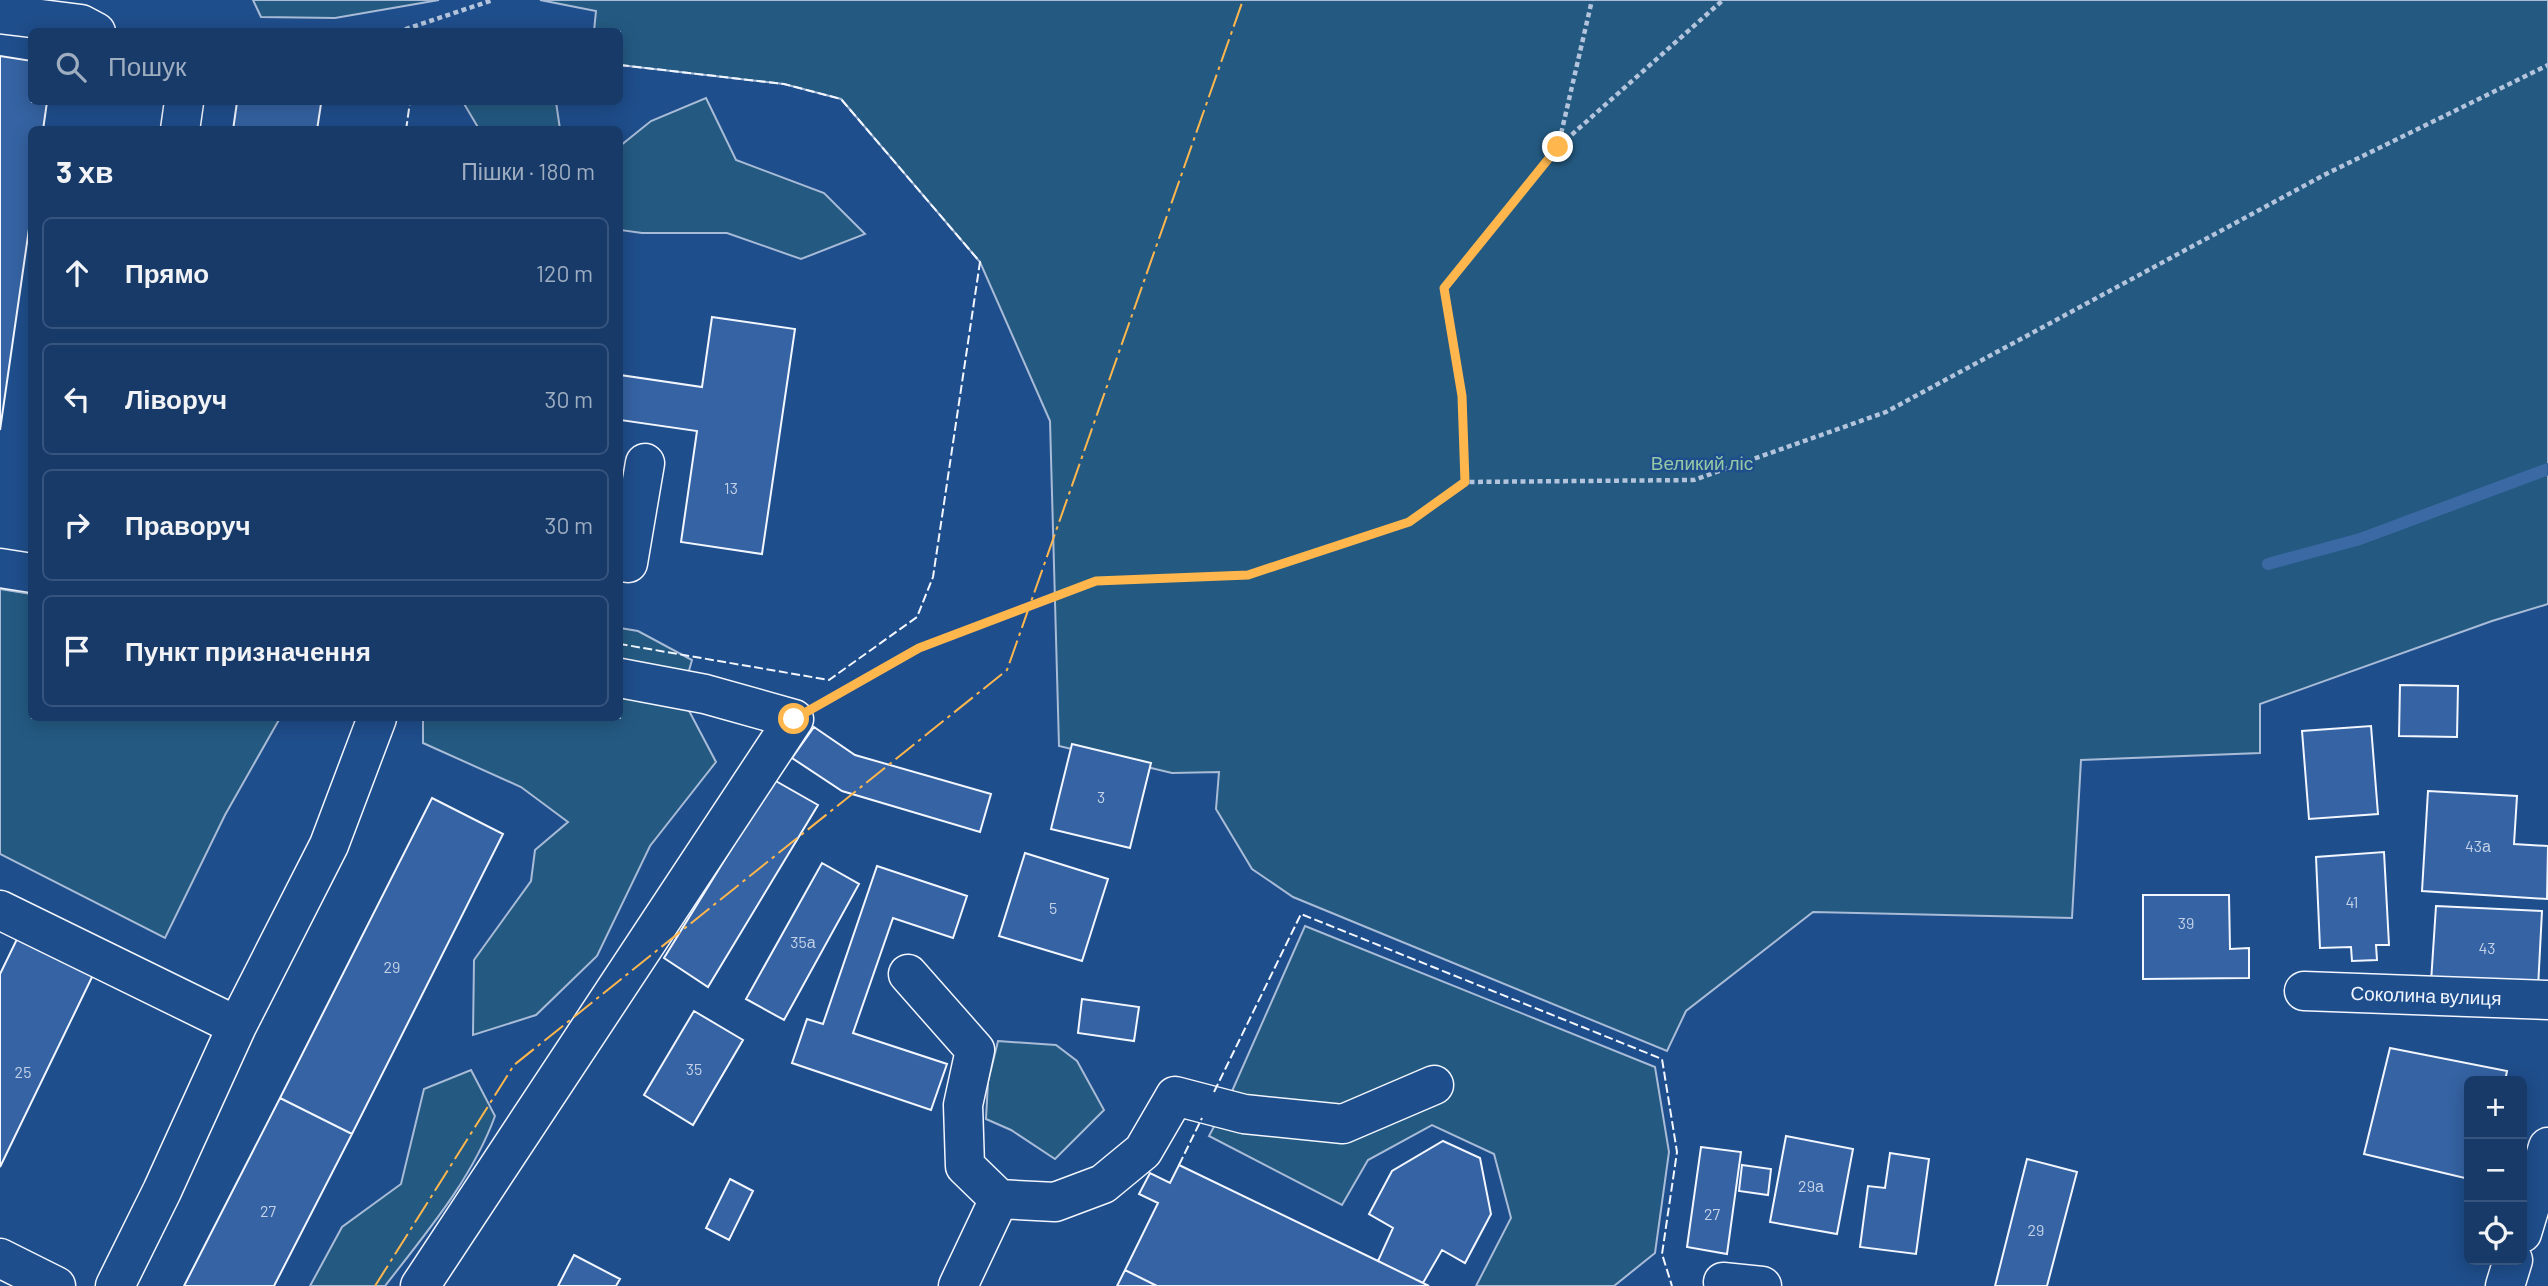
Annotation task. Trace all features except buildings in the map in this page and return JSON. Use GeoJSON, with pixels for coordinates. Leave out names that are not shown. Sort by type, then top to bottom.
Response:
{"type":"FeatureCollection","features":[{"type":"Feature","properties":{"kind":"street"},"geometry":{"type":"LineString","coordinates":[[0,14],[81,24],[88,28]]}},
{"type":"Feature","properties":{"kind":"street"},"geometry":{"type":"LineString","coordinates":[[181,126],[184,105]]}},
{"type":"Feature","properties":{"kind":"street"},"geometry":{"type":"LineString","coordinates":[[623,563],[628,564],[645,463]]}},
{"type":"Feature","properties":{"kind":"street"},"geometry":{"type":"LineString","coordinates":[[0,568],[28,572]]}},
{"type":"Feature","properties":{"kind":"street"},"geometry":{"type":"LineString","coordinates":[[420,1286],[794,719],[705,694],[623,679]]}},
{"type":"Feature","properties":{"kind":"street"},"geometry":{"type":"LineString","coordinates":[[115,1286],[168,1178],[237,1026],[328,845],[376,721]]}},
{"type":"Feature","properties":{"kind":"street"},"geometry":{"type":"LineString","coordinates":[[1,913],[237,1026]]}},
{"type":"Feature","properties":{"kind":"street"},"geometry":{"type":"LineString","coordinates":[[908,974],[975,1050],[963,1105],[965,1166],[999,1199],[1055,1202],[1103,1184],[1143,1151],[1175,1096],[1244,1114],[1343,1124],[1434,1084]]}},
{"type":"Feature","properties":{"kind":"street","name":"Соколина вулиця"},"geometry":{"type":"LineString","coordinates":[[2304,991],[2548,1000]]}},
{"type":"Feature","properties":{"kind":"street"},"geometry":{"type":"LineString","coordinates":[[2527,1216],[2548,1147]]}},
{"type":"Feature","properties":{"kind":"street"},"geometry":{"type":"LineString","coordinates":[[958,1286],[999,1199]]}},
{"type":"Feature","properties":{"kind":"street"},"geometry":{"type":"LineString","coordinates":[[0,1258],[56,1286]]}},
{"type":"Feature","properties":{"kind":"street"},"geometry":{"type":"LineString","coordinates":[[2505,1286],[2511,1265]]}},
{"type":"Feature","properties":{"kind":"street"},"geometry":{"type":"LineString","coordinates":[[1723,1282],[1762,1286]]}},
{"type":"Feature","properties":{"kind":"path"},"geometry":{"type":"LineString","coordinates":[[409,28],[493,0]]}},
{"type":"Feature","properties":{"kind":"path"},"geometry":{"type":"LineString","coordinates":[[1558,147],[1592,0]]}},
{"type":"Feature","properties":{"kind":"path"},"geometry":{"type":"LineString","coordinates":[[1465,482],[1462,396],[1444,288],[1558,147],[1723,0]]}},
{"type":"Feature","properties":{"kind":"path"},"geometry":{"type":"LineString","coordinates":[[794,719],[919,648],[1096,581],[1248,575],[1409,522],[1465,482],[1694,480],[1886,412],[2324,175],[2548,65]]}},
{"type":"Feature","properties":{"kind":"green space"},"geometry":{"type":"Polygon","coordinates":[[[253,0],[439,0],[335,18],[261,17],[253,0]]]}},
{"type":"Feature","properties":{"kind":"green space","name":"Великий ліс"},"geometry":{"type":"Polygon","coordinates":[[[540,0],[2548,0],[2548,604],[2492,621],[2260,704],[2260,753],[2081,760],[2072,918],[1813,912],[1686,1011],[1667,1051],[1293,897],[1252,869],[1216,809],[1219,772],[1172,773],[1059,746],[1050,421],[980,262],[841,99],[784,84],[623,65],[623,28],[594,28],[596,11],[540,0]]]}},
{"type":"Feature","properties":{"kind":"green space"},"geometry":{"type":"Polygon","coordinates":[[[706,98],[736,160],[824,193],[865,234],[801,259],[727,233],[642,233],[623,230],[623,144],[651,121],[706,98]]]}},
{"type":"Feature","properties":{"kind":"green space"},"geometry":{"type":"Polygon","coordinates":[[[465,105],[556,105],[560,126],[477,126],[465,105]]]}},
{"type":"Feature","properties":{"kind":"green space"},"geometry":{"type":"Polygon","coordinates":[[[0,589],[28,594],[28,721],[278,721],[225,815],[165,938],[0,854],[0,589]]]}},
{"type":"Feature","properties":{"kind":"green space"},"geometry":{"type":"Polygon","coordinates":[[[623,628],[638,631],[692,660],[688,674],[687,707],[716,762],[650,846],[597,956],[536,1015],[473,1035],[474,960],[531,881],[535,850],[568,822],[521,787],[423,743],[423,721],[623,721],[623,628]]]}},
{"type":"Feature","properties":{"kind":"green space"},"geometry":{"type":"Polygon","coordinates":[[[1305,926],[1655,1067],[1669,1152],[1655,1253],[1614,1286],[1476,1286],[1511,1218],[1494,1154],[1432,1125],[1368,1160],[1342,1205],[1209,1136],[1229,1098],[1305,926]]]}},
{"type":"Feature","properties":{"kind":"green space"},"geometry":{"type":"Polygon","coordinates":[[[998,1041],[1056,1045],[1077,1061],[1104,1110],[1055,1159],[1011,1130],[986,1119],[988,1082],[998,1041]]]}},
{"type":"Feature","properties":{"kind":"green space"},"geometry":{"type":"Polygon","coordinates":[[[471,1070],[495,1116],[474,1162],[432,1226],[385,1286],[310,1286],[342,1227],[401,1184],[424,1089],[471,1070]]]}},
{"type":"Feature","properties":{"kind":"waterway"},"geometry":{"type":"LineString","coordinates":[[2268,564],[2360,539],[2548,469]]}},
{"type":"Feature","properties":{"kind":"fence"},"geometry":{"type":"LineString","coordinates":[[623,65],[784,84],[841,99],[980,262],[933,577],[917,617],[829,680],[623,645]]}},
{"type":"Feature","properties":{"kind":"fence"},"geometry":{"type":"LineString","coordinates":[[407,126],[410,105]]}},
{"type":"Feature","properties":{"kind":"fence"},"geometry":{"type":"LineString","coordinates":[[1214,1092],[1301,914],[1662,1059],[1677,1152],[1662,1254],[1672,1286]]}},
{"type":"Feature","properties":{"kind":"fence"},"geometry":{"type":"LineString","coordinates":[[1179,1165],[1202,1118]]}},
{"type":"Feature","properties":{"kind":"power"},"geometry":{"type":"LineString","coordinates":[[375,1286],[514,1065],[1007,670],[1243,0]]}},
{"type":"Feature","properties":{"kind":"route"},"geometry":{"type":"LineString","coordinates":[[794,719],[919,648],[1096,581],[1248,575],[1409,522],[1465,482],[1462,396],[1444,288],[1558,147]]}}]}
